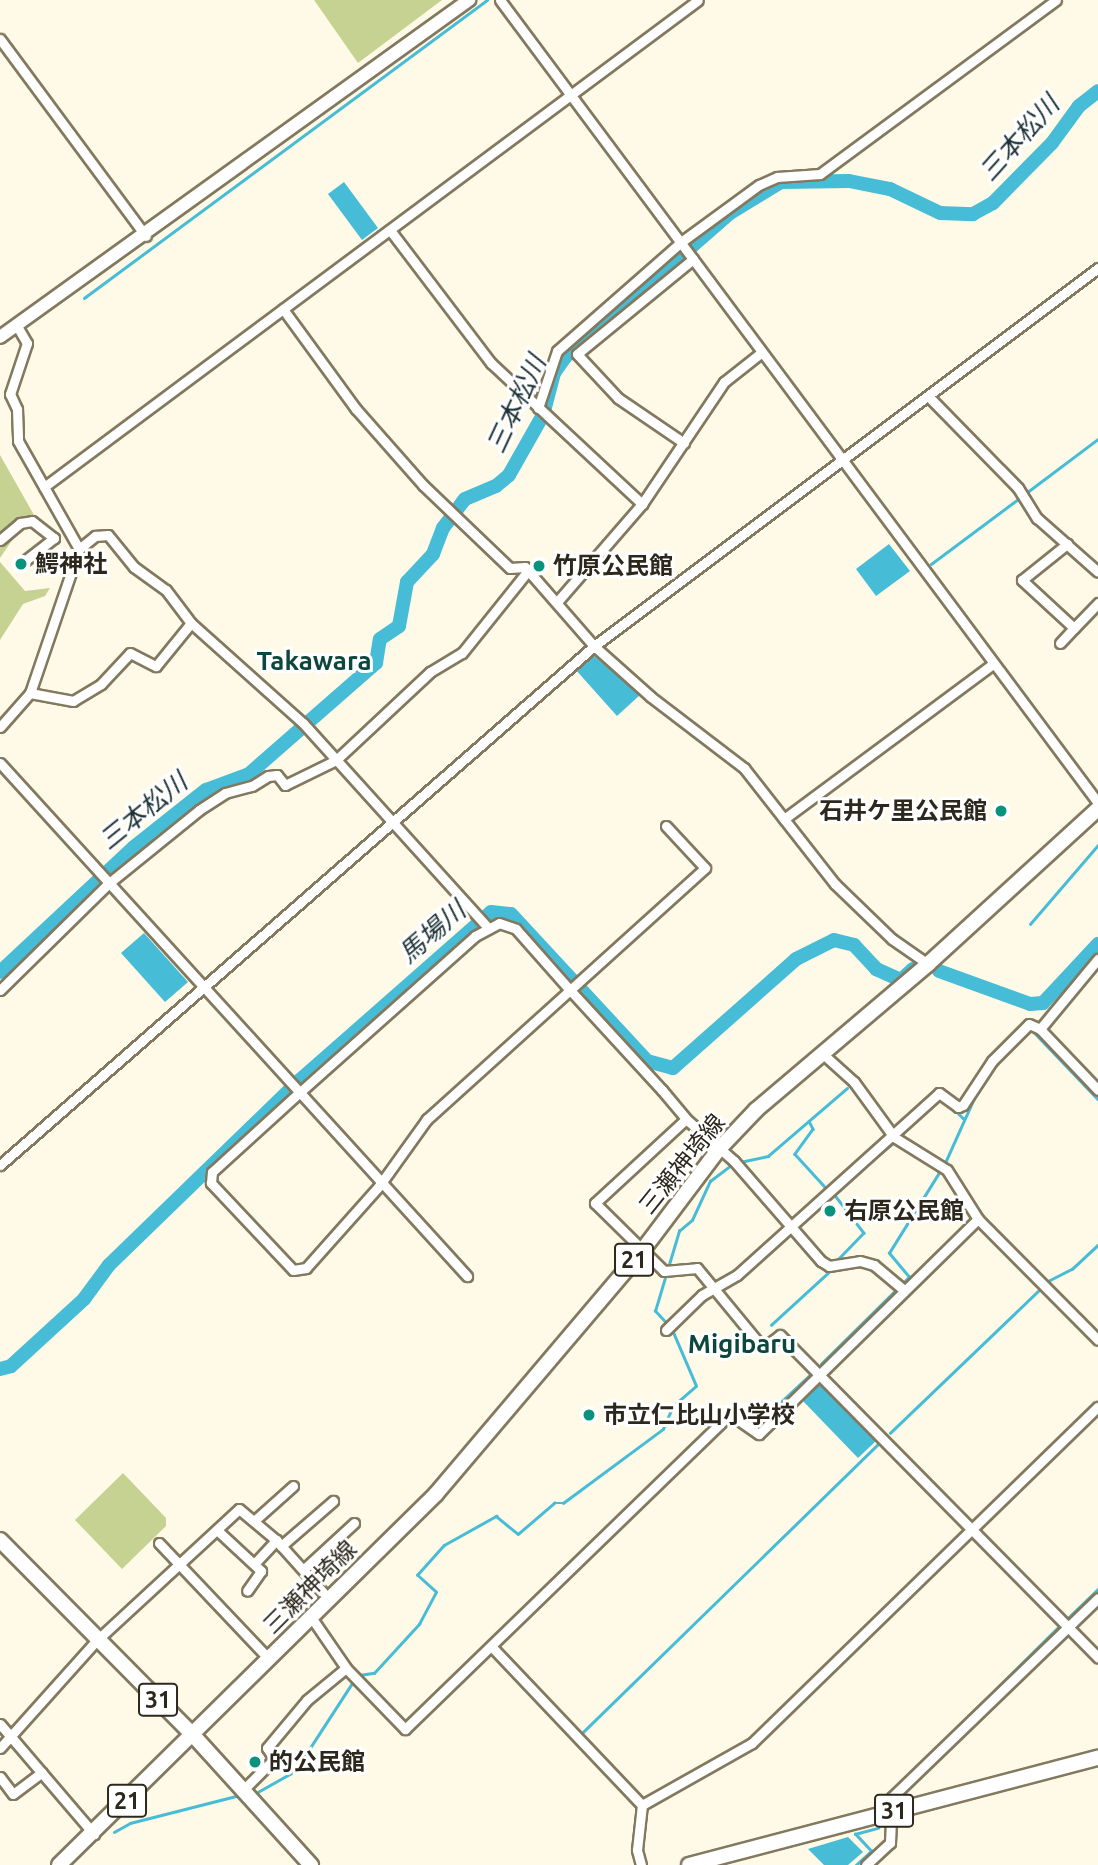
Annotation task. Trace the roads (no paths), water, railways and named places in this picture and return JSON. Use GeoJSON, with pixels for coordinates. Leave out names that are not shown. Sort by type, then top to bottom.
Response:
{"type":"FeatureCollection","features":[{"type":"Feature","properties":{"kind":"main road","name":"三瀬神埼線"},"geometry":{"type":"LineString","coordinates":[[193,1735],[436,1494],[642,1251],[719,1149],[756,1110],[928,964],[1098,806]]}},
{"type":"Feature","properties":{"kind":"main road","name":"31"},"geometry":{"type":"LineString","coordinates":[[2,1547],[193,1735],[311,1865]]}},
{"type":"Feature","properties":{"kind":"main road","name":"21"},"geometry":{"type":"LineString","coordinates":[[59,1865],[94,1834],[193,1735]]}},
{"type":"Feature","properties":{"kind":"main road","name":"31"},"geometry":{"type":"LineString","coordinates":[[689,1865],[1098,1758]]}},
{"type":"Feature","properties":{"kind":"street"},"geometry":{"type":"LineString","coordinates":[[0,337],[146,236],[469,0]]}},
{"type":"Feature","properties":{"kind":"street"},"geometry":{"type":"LineString","coordinates":[[500,0],[1098,806]]}},
{"type":"Feature","properties":{"kind":"street"},"geometry":{"type":"LineString","coordinates":[[44,487],[698,0]]}},
{"type":"Feature","properties":{"kind":"street"},"geometry":{"type":"LineString","coordinates":[[538,408],[557,351],[681,242],[759,186],[777,177],[820,174],[1056,0]]}},
{"type":"Feature","properties":{"kind":"street"},"geometry":{"type":"LineString","coordinates":[[0,39],[146,236]]}},
{"type":"Feature","properties":{"kind":"street"},"geometry":{"type":"LineString","coordinates":[[390,230],[491,363],[642,504]]}},
{"type":"Feature","properties":{"kind":"street"},"geometry":{"type":"LineString","coordinates":[[684,443],[618,398],[577,354],[693,259]]}},
{"type":"Feature","properties":{"kind":"street"},"geometry":{"type":"LineString","coordinates":[[0,1165],[202,984],[594,646],[1098,268]]}},
{"type":"Feature","properties":{"kind":"street"},"geometry":{"type":"LineString","coordinates":[[283,309],[356,409],[448,509],[510,568],[525,568],[594,646],[651,697],[744,768],[856,905],[928,964]]}},
{"type":"Feature","properties":{"kind":"street"},"geometry":{"type":"LineString","coordinates":[[18,326],[27,343],[26,355],[10,394],[16,409],[18,441],[44,487],[64,531],[79,549]]}},
{"type":"Feature","properties":{"kind":"street"},"geometry":{"type":"LineString","coordinates":[[557,602],[642,504],[724,382],[762,352]]}},
{"type":"Feature","properties":{"kind":"street"},"geometry":{"type":"LineString","coordinates":[[929,397],[1018,488],[1037,518],[1098,572]]}},
{"type":"Feature","properties":{"kind":"street"},"geometry":{"type":"LineString","coordinates":[[0,540],[20,523],[32,521],[54,538],[26,560]]}},
{"type":"Feature","properties":{"kind":"street"},"geometry":{"type":"LineString","coordinates":[[0,727],[30,693],[79,549],[95,536],[108,535],[134,567],[166,590],[191,623],[303,723],[488,928]]}},
{"type":"Feature","properties":{"kind":"street"},"geometry":{"type":"LineString","coordinates":[[1067,544],[1022,580],[1073,628]]}},
{"type":"Feature","properties":{"kind":"street"},"geometry":{"type":"LineString","coordinates":[[0,989],[109,883],[225,793],[252,786],[268,776],[277,775],[285,785],[336,760],[430,672],[462,653],[527,572]]}},
{"type":"Feature","properties":{"kind":"street"},"geometry":{"type":"LineString","coordinates":[[1060,643],[1098,603]]}},
{"type":"Feature","properties":{"kind":"street"},"geometry":{"type":"LineString","coordinates":[[30,693],[73,701],[101,684],[130,653],[156,666],[191,623]]}},
{"type":"Feature","properties":{"kind":"street"},"geometry":{"type":"LineString","coordinates":[[785,819],[993,664]]}},
{"type":"Feature","properties":{"kind":"street"},"geometry":{"type":"LineString","coordinates":[[0,763],[467,1276]]}},
{"type":"Feature","properties":{"kind":"street"},"geometry":{"type":"LineString","coordinates":[[666,826],[705,868],[580,981],[570,990],[427,1119],[381,1180],[298,1272],[211,1183],[212,1172],[300,1091],[488,928],[499,923],[516,929],[570,990],[686,1119],[736,1164],[821,1261],[829,1265],[860,1261],[874,1265],[904,1290]]}},
{"type":"Feature","properties":{"kind":"street"},"geometry":{"type":"LineString","coordinates":[[1040,1029],[1098,959]]}},
{"type":"Feature","properties":{"kind":"street"},"geometry":{"type":"LineString","coordinates":[[666,1330],[790,1228],[894,1137],[939,1093],[958,1107],[963,1105],[992,1062],[1029,1024],[1040,1029],[1098,1090]]}},
{"type":"Feature","properties":{"kind":"street"},"geometry":{"type":"LineString","coordinates":[[824,1055],[854,1082],[894,1137],[916,1155],[942,1166],[978,1219],[1098,1340]]}},
{"type":"Feature","properties":{"kind":"street"},"geometry":{"type":"LineString","coordinates":[[686,1119],[595,1203],[663,1271],[697,1268],[716,1287],[763,1349],[780,1335],[821,1371],[1098,1657]]}},
{"type":"Feature","properties":{"kind":"street"},"geometry":{"type":"LineString","coordinates":[[311,1617],[352,1674],[405,1729],[730,1415],[759,1434],[978,1219]]}},
{"type":"Feature","properties":{"kind":"street"},"geometry":{"type":"LineString","coordinates":[[642,1805],[752,1743],[1098,1407]]}},
{"type":"Feature","properties":{"kind":"street"},"geometry":{"type":"LineString","coordinates":[[255,1520],[293,1486]]}},
{"type":"Feature","properties":{"kind":"street"},"geometry":{"type":"LineString","coordinates":[[254,1564],[332,1501]]}},
{"type":"Feature","properties":{"kind":"street"},"geometry":{"type":"LineString","coordinates":[[0,1748],[97,1640],[239,1509],[255,1520],[304,1569],[329,1599]]}},
{"type":"Feature","properties":{"kind":"street"},"geometry":{"type":"LineString","coordinates":[[304,1569],[354,1523]]}},
{"type":"Feature","properties":{"kind":"street"},"geometry":{"type":"LineString","coordinates":[[218,1531],[262,1574],[247,1591]]}},
{"type":"Feature","properties":{"kind":"street"},"geometry":{"type":"LineString","coordinates":[[159,1543],[269,1659]]}},
{"type":"Feature","properties":{"kind":"street"},"geometry":{"type":"LineString","coordinates":[[866,1865],[890,1843],[888,1812],[892,1797],[1098,1598]]}},
{"type":"Feature","properties":{"kind":"street"},"geometry":{"type":"LineString","coordinates":[[491,1646],[642,1805],[637,1850],[641,1865]]}},
{"type":"Feature","properties":{"kind":"street"},"geometry":{"type":"LineString","coordinates":[[243,1790],[274,1759],[267,1748],[307,1700],[352,1674]]}},
{"type":"Feature","properties":{"kind":"street"},"geometry":{"type":"LineString","coordinates":[[0,1724],[94,1834]]}},
{"type":"Feature","properties":{"kind":"street"},"geometry":{"type":"LineString","coordinates":[[0,1777],[13,1794],[42,1772]]}},
{"type":"Feature","properties":{"kind":"water"},"geometry":{"type":"Polygon","coordinates":[[[344,182],[378,228],[362,240],[328,194],[344,182]]]}},
{"type":"Feature","properties":{"kind":"water"},"geometry":{"type":"Polygon","coordinates":[[[889,544],[910,571],[876,596],[856,569],[889,544]]]}},
{"type":"Feature","properties":{"kind":"water"},"geometry":{"type":"Polygon","coordinates":[[[592,654],[640,695],[617,716],[575,669],[592,654]]]}},
{"type":"Feature","properties":{"kind":"water"},"geometry":{"type":"Polygon","coordinates":[[[144,933],[188,982],[165,1002],[121,953],[144,933]]]}},
{"type":"Feature","properties":{"kind":"water"},"geometry":{"type":"Polygon","coordinates":[[[822,1381],[878,1439],[858,1458],[802,1400],[822,1381]]]}},
{"type":"Feature","properties":{"kind":"water"},"geometry":{"type":"Polygon","coordinates":[[[848,1837],[863,1852],[848,1865],[824,1865],[808,1849],[848,1837]]]}},
{"type":"Feature","properties":{"kind":"waterway"},"geometry":{"type":"LineString","coordinates":[[84,298],[487,0]]}},
{"type":"Feature","properties":{"kind":"waterway","name":"三本松川"},"geometry":{"type":"LineString","coordinates":[[0,972],[134,847],[206,790],[249,774],[376,663],[380,639],[399,626],[407,582],[433,554],[443,528],[465,499],[496,486],[509,475],[543,415],[554,373],[565,357],[730,213],[781,182],[849,181],[890,189],[940,213],[973,214],[993,203],[1052,143],[1079,106],[1098,91]]}},
{"type":"Feature","properties":{"kind":"waterway"},"geometry":{"type":"LineString","coordinates":[[1026,493],[1098,439]]}},
{"type":"Feature","properties":{"kind":"waterway"},"geometry":{"type":"LineString","coordinates":[[931,564],[1021,497]]}},
{"type":"Feature","properties":{"kind":"waterway"},"geometry":{"type":"LineString","coordinates":[[1030,924],[1098,845]]}},
{"type":"Feature","properties":{"kind":"waterway","name":"馬場川"},"geometry":{"type":"LineString","coordinates":[[0,1369],[11,1366],[84,1299],[109,1265],[300,1080],[491,912],[511,914],[647,1061],[673,1068],[796,959],[834,940],[854,945],[876,969],[901,980],[913,969]]}},
{"type":"Feature","properties":{"kind":"waterway","name":"馬場川"},"geometry":{"type":"LineString","coordinates":[[939,971],[1030,1004],[1043,1003],[1098,944]]}},
{"type":"Feature","properties":{"kind":"waterway"},"geometry":{"type":"LineString","coordinates":[[1031,1029],[1098,1099]]}},
{"type":"Feature","properties":{"kind":"waterway"},"geometry":{"type":"LineString","coordinates":[[944,1165],[975,1096],[998,1061],[1026,1033]]}},
{"type":"Feature","properties":{"kind":"waterway"},"geometry":{"type":"LineString","coordinates":[[740,1162],[768,1156],[847,1088]]}},
{"type":"Feature","properties":{"kind":"waterway"},"geometry":{"type":"LineString","coordinates":[[954,1109],[963,1118]]}},
{"type":"Feature","properties":{"kind":"waterway"},"geometry":{"type":"LineString","coordinates":[[901,1135],[921,1115]]}},
{"type":"Feature","properties":{"kind":"waterway"},"geometry":{"type":"LineString","coordinates":[[809,1121],[813,1129],[795,1154],[827,1189]]}},
{"type":"Feature","properties":{"kind":"waterway"},"geometry":{"type":"LineString","coordinates":[[858,1172],[892,1144]]}},
{"type":"Feature","properties":{"kind":"waterway"},"geometry":{"type":"LineString","coordinates":[[668,1325],[655,1311],[679,1231],[692,1220],[710,1181],[734,1163]]}},
{"type":"Feature","properties":{"kind":"waterway"},"geometry":{"type":"LineString","coordinates":[[821,1364],[909,1277],[889,1253],[940,1171]]}},
{"type":"Feature","properties":{"kind":"waterway"},"geometry":{"type":"LineString","coordinates":[[834,1194],[864,1233],[839,1259]]}},
{"type":"Feature","properties":{"kind":"waterway"},"geometry":{"type":"LineString","coordinates":[[1048,1281],[1072,1269],[1098,1245]]}},
{"type":"Feature","properties":{"kind":"waterway"},"geometry":{"type":"LineString","coordinates":[[771,1325],[831,1270]]}},
{"type":"Feature","properties":{"kind":"waterway"},"geometry":{"type":"LineString","coordinates":[[890,1433],[1040,1289]]}},
{"type":"Feature","properties":{"kind":"waterway"},"geometry":{"type":"LineString","coordinates":[[359,1675],[374,1673],[419,1624],[436,1592],[417,1575],[444,1545],[496,1516],[518,1534],[554,1503],[563,1503],[663,1429],[673,1406],[696,1386],[672,1330]]}},
{"type":"Feature","properties":{"kind":"waterway"},"geometry":{"type":"LineString","coordinates":[[756,1425],[812,1373]]}},
{"type":"Feature","properties":{"kind":"waterway"},"geometry":{"type":"LineString","coordinates":[[581,1734],[881,1441]]}},
{"type":"Feature","properties":{"kind":"waterway"},"geometry":{"type":"LineString","coordinates":[[1068,1618],[1098,1589]]}},
{"type":"Feature","properties":{"kind":"waterway"},"geometry":{"type":"LineString","coordinates":[[881,1803],[1060,1625]]}},
{"type":"Feature","properties":{"kind":"waterway"},"geometry":{"type":"LineString","coordinates":[[256,1793],[295,1771],[354,1680]]}},
{"type":"Feature","properties":{"kind":"waterway"},"geometry":{"type":"LineString","coordinates":[[114,1832],[130,1823],[236,1796]]}},
{"type":"Feature","properties":{"kind":"waterway"},"geometry":{"type":"LineString","coordinates":[[856,1865],[871,1851],[855,1834],[878,1828]]}},
{"type":"Feature","properties":{"kind":"place","name":"鰐神社"},"geometry":{"type":"Point","coordinates":[21,564]}},
{"type":"Feature","properties":{"kind":"place","name":"竹原公民館"},"geometry":{"type":"Point","coordinates":[539,566]}},
{"type":"Feature","properties":{"kind":"place","name":"石井ケ里公民館"},"geometry":{"type":"Point","coordinates":[1001,811]}},
{"type":"Feature","properties":{"kind":"place","name":"右原公民館"},"geometry":{"type":"Point","coordinates":[830,1211]}},
{"type":"Feature","properties":{"kind":"place","name":"市立仁比山小学校"},"geometry":{"type":"Point","coordinates":[589,1415]}},
{"type":"Feature","properties":{"kind":"place","name":"的公民館"},"geometry":{"type":"Point","coordinates":[255,1762]}},
{"type":"Feature","properties":{"kind":"district","name":"Takawara"},"geometry":{"type":"Point","coordinates":[314,661]}},
{"type":"Feature","properties":{"kind":"district","name":"Migibaru"},"geometry":{"type":"Point","coordinates":[742,1344]}}]}
